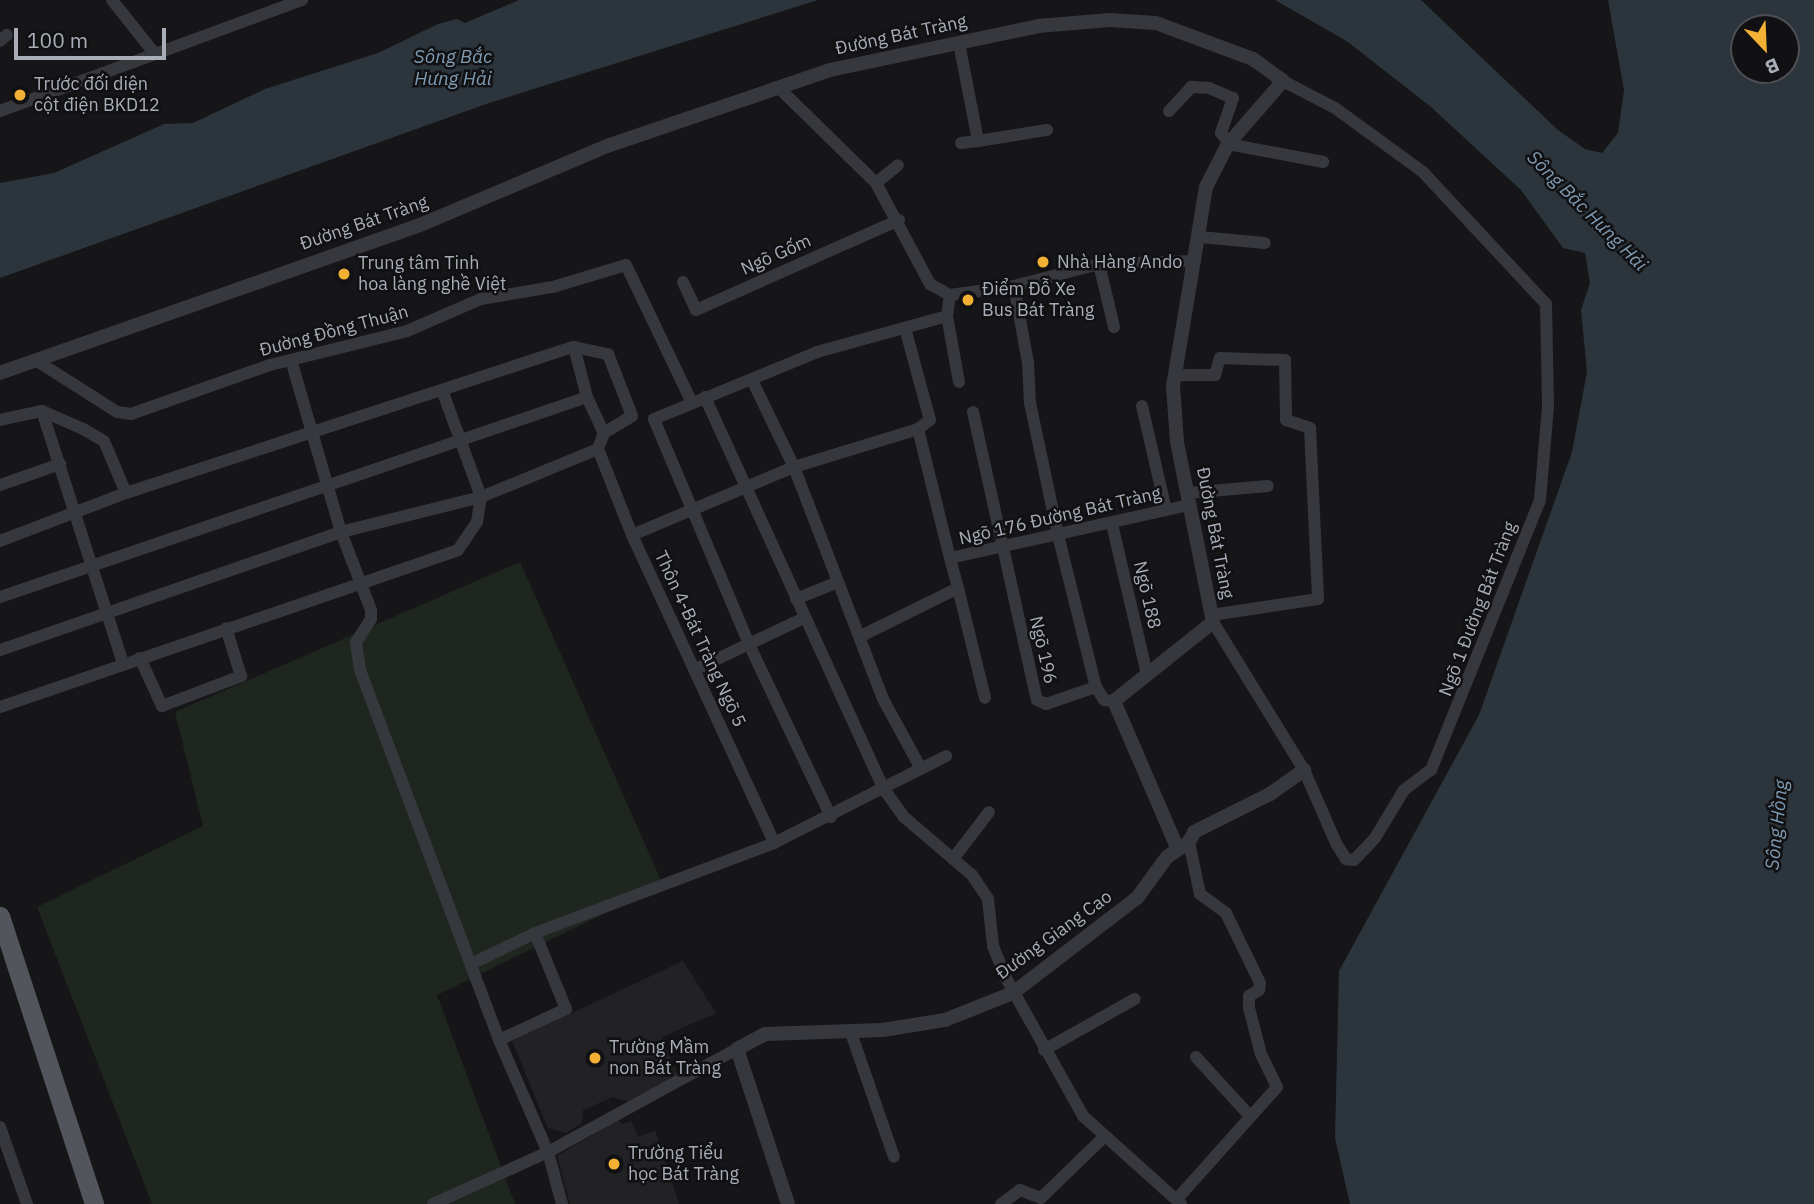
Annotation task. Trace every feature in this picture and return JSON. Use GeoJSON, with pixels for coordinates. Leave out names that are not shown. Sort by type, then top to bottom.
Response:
{"type":"FeatureCollection","features":[{"type":"Feature","properties":{"kind":"main road"},"geometry":{"type":"LineString","coordinates":[[0,916],[94,1204]]}},
{"type":"Feature","properties":{"kind":"street"},"geometry":{"type":"LineString","coordinates":[[112,0],[155,54]]}},
{"type":"Feature","properties":{"kind":"street"},"geometry":{"type":"LineString","coordinates":[[0,111],[287,2],[302,0]]}},
{"type":"Feature","properties":{"kind":"street","name":"Đường Bát Tràng"},"geometry":{"type":"LineString","coordinates":[[0,373],[420,225],[607,146],[830,70],[1038,26],[1110,20],[1156,23],[1253,59],[1283,81],[1228,143],[1206,187],[1200,237],[1174,375],[1177,442],[1212,618],[1114,701]]}},
{"type":"Feature","properties":{"kind":"street"},"geometry":{"type":"LineString","coordinates":[[959,43],[978,141]]}},
{"type":"Feature","properties":{"kind":"street","name":"Ngõ 1 Đường Bát Tràng"},"geometry":{"type":"LineString","coordinates":[[1283,81],[1335,108],[1423,172],[1546,304],[1548,406],[1540,500],[1509,568],[1451,729],[1431,770],[1404,790],[1375,838],[1354,860],[1346,859],[1337,845],[1304,770]]}},
{"type":"Feature","properties":{"kind":"street"},"geometry":{"type":"LineString","coordinates":[[1169,111],[1191,87],[1209,88],[1233,98],[1221,133],[1228,143],[1323,162]]}},
{"type":"Feature","properties":{"kind":"street"},"geometry":{"type":"LineString","coordinates":[[780,89],[876,183],[899,220],[930,284],[950,295],[1014,286],[1100,264],[1195,261]]}},
{"type":"Feature","properties":{"kind":"street"},"geometry":{"type":"LineString","coordinates":[[961,143],[1046,130]]}},
{"type":"Feature","properties":{"kind":"street"},"geometry":{"type":"LineString","coordinates":[[876,183],[898,165]]}},
{"type":"Feature","properties":{"kind":"street","name":"Ngõ Gốm"},"geometry":{"type":"LineString","coordinates":[[683,282],[696,310],[899,220]]}},
{"type":"Feature","properties":{"kind":"street"},"geometry":{"type":"LineString","coordinates":[[1200,237],[1265,243]]}},
{"type":"Feature","properties":{"kind":"street"},"geometry":{"type":"LineString","coordinates":[[1100,264],[1114,327]]}},
{"type":"Feature","properties":{"kind":"street","name":"Đường Đồng Thuận"},"geometry":{"type":"LineString","coordinates":[[37,361],[122,414],[291,360],[407,331],[481,299],[553,287],[626,265],[692,403]]}},
{"type":"Feature","properties":{"kind":"street"},"geometry":{"type":"LineString","coordinates":[[705,397],[743,487],[883,788],[904,817],[953,859],[988,899],[993,946],[1013,993],[1071,1100],[1104,1136],[1179,1202],[1249,1115],[1277,1087],[1261,1054],[1249,1008],[1249,996],[1260,985],[1226,913],[1200,894],[1183,844],[1114,701],[1104,700],[1096,687],[1058,535],[1030,403],[1028,363],[1014,286]]}},
{"type":"Feature","properties":{"kind":"street"},"geometry":{"type":"LineString","coordinates":[[950,295],[947,316],[959,382]]}},
{"type":"Feature","properties":{"kind":"street"},"geometry":{"type":"LineString","coordinates":[[0,650],[341,532],[481,497],[598,449],[604,433],[632,416],[654,419],[817,352],[947,316]]}},
{"type":"Feature","properties":{"kind":"street"},"geometry":{"type":"LineString","coordinates":[[632,535],[690,508],[794,467],[918,429],[930,421],[905,328]]}},
{"type":"Feature","properties":{"kind":"street"},"geometry":{"type":"LineString","coordinates":[[574,347],[587,397],[604,433]]}},
{"type":"Feature","properties":{"kind":"street"},"geometry":{"type":"LineString","coordinates":[[0,541],[125,493],[574,347],[608,354],[632,416]]}},
{"type":"Feature","properties":{"kind":"street"},"geometry":{"type":"LineString","coordinates":[[1174,375],[1215,375],[1220,358],[1285,360],[1286,420],[1310,428],[1318,599],[1212,618],[1304,770]]}},
{"type":"Feature","properties":{"kind":"street"},"geometry":{"type":"LineString","coordinates":[[291,360],[326,485],[371,619],[356,642],[360,670],[499,1040],[548,1152],[562,1204]]}},
{"type":"Feature","properties":{"kind":"street"},"geometry":{"type":"LineString","coordinates":[[752,380],[794,467],[883,699],[920,767]]}},
{"type":"Feature","properties":{"kind":"street"},"geometry":{"type":"LineString","coordinates":[[0,707],[360,581],[458,550],[477,522],[481,497],[442,390]]}},
{"type":"Feature","properties":{"kind":"street"},"geometry":{"type":"LineString","coordinates":[[0,597],[587,397]]}},
{"type":"Feature","properties":{"kind":"street"},"geometry":{"type":"LineString","coordinates":[[1142,406],[1166,510]]}},
{"type":"Feature","properties":{"kind":"street"},"geometry":{"type":"LineString","coordinates":[[0,420],[42,411],[104,441],[125,493]]}},
{"type":"Feature","properties":{"kind":"street"},"geometry":{"type":"LineString","coordinates":[[42,411],[77,512],[123,664]]}},
{"type":"Feature","properties":{"kind":"street"},"geometry":{"type":"LineString","coordinates":[[973,412],[1001,547]]}},
{"type":"Feature","properties":{"kind":"street"},"geometry":{"type":"LineString","coordinates":[[654,419],[749,644],[831,817]]}},
{"type":"Feature","properties":{"kind":"street"},"geometry":{"type":"LineString","coordinates":[[918,429],[950,558]]}},
{"type":"Feature","properties":{"kind":"street","name":"Thôn 4-Bát Tràng Ngõ 5"},"geometry":{"type":"LineString","coordinates":[[598,449],[632,535],[775,843]]}},
{"type":"Feature","properties":{"kind":"street"},"geometry":{"type":"LineString","coordinates":[[0,485],[60,464]]}},
{"type":"Feature","properties":{"kind":"street","name":"Ngõ 176 Đường Bát Tràng"},"geometry":{"type":"LineString","coordinates":[[985,698],[950,558],[1112,524],[1166,510],[1189,499],[1268,485]]}},
{"type":"Feature","properties":{"kind":"street","name":"Ngõ 188"},"geometry":{"type":"LineString","coordinates":[[1112,524],[1147,675]]}},
{"type":"Feature","properties":{"kind":"street","name":"Ngõ 196"},"geometry":{"type":"LineString","coordinates":[[1001,547],[1038,702],[1096,687]]}},
{"type":"Feature","properties":{"kind":"street"},"geometry":{"type":"LineString","coordinates":[[796,598],[838,582]]}},
{"type":"Feature","properties":{"kind":"street"},"geometry":{"type":"LineString","coordinates":[[861,636],[958,588]]}},
{"type":"Feature","properties":{"kind":"street"},"geometry":{"type":"LineString","coordinates":[[696,669],[804,618]]}},
{"type":"Feature","properties":{"kind":"street"},"geometry":{"type":"LineString","coordinates":[[140,658],[162,706],[241,676],[226,628]]}},
{"type":"Feature","properties":{"kind":"street"},"geometry":{"type":"LineString","coordinates":[[471,964],[535,933],[775,843],[831,817],[920,767],[946,756]]}},
{"type":"Feature","properties":{"kind":"street","name":"Đường Giang Cao"},"geometry":{"type":"LineString","coordinates":[[737,1049],[765,1034],[850,1030],[945,1020],[1013,993],[1137,898],[1194,832],[1270,794],[1304,770]]}},
{"type":"Feature","properties":{"kind":"street"},"geometry":{"type":"LineString","coordinates":[[953,859],[989,812]]}},
{"type":"Feature","properties":{"kind":"street"},"geometry":{"type":"LineString","coordinates":[[499,1040],[566,1009],[535,933]]}},
{"type":"Feature","properties":{"kind":"street"},"geometry":{"type":"LineString","coordinates":[[1044,1050],[1135,999]]}},
{"type":"Feature","properties":{"kind":"street"},"geometry":{"type":"LineString","coordinates":[[850,1030],[894,1157]]}},
{"type":"Feature","properties":{"kind":"street"},"geometry":{"type":"LineString","coordinates":[[433,1204],[548,1152],[737,1049],[789,1204]]}},
{"type":"Feature","properties":{"kind":"street"},"geometry":{"type":"LineString","coordinates":[[1196,1057],[1249,1115]]}},
{"type":"Feature","properties":{"kind":"street"},"geometry":{"type":"LineString","coordinates":[[0,1127],[27,1204]]}},
{"type":"Feature","properties":{"kind":"street"},"geometry":{"type":"LineString","coordinates":[[1001,1204],[1020,1190],[1041,1198],[1104,1136]]}},
{"type":"Feature","properties":{"kind":"shaded area"},"geometry":{"type":"Polygon","coordinates":[[[520,562],[663,885],[437,995],[515,1204],[152,1204],[37,907],[203,826],[175,712],[520,562]]]}},
{"type":"Feature","properties":{"kind":"shaded area","name":"Trường Mầm non Bát Tràng"},"geometry":{"type":"Polygon","coordinates":[[[683,961],[716,1013],[662,1037],[678,1076],[627,1102],[613,1097],[583,1110],[582,1123],[566,1133],[548,1128],[512,1041],[683,961]]]}},
{"type":"Feature","properties":{"kind":"shaded area","name":"Trường Tiểu học Bát Tràng"},"geometry":{"type":"Polygon","coordinates":[[[618,1120],[622,1124],[631,1121],[638,1137],[655,1130],[679,1204],[570,1204],[557,1156],[618,1120]]]}},
{"type":"Feature","properties":{"kind":"water","name":"Sông Bắc Hưng Hải"},"geometry":{"type":"Polygon","coordinates":[[[519,0],[818,0],[489,103],[0,278],[0,183],[54,173],[164,124],[193,123],[265,89],[378,53],[438,24],[457,19],[465,23],[519,0]]]}},
{"type":"Feature","properties":{"kind":"water","name":"Sông Hồng"},"geometry":{"type":"Polygon","coordinates":[[[1275,0],[1421,0],[1558,130],[1585,149],[1602,153],[1618,133],[1624,90],[1608,0],[1814,0],[1814,1204],[1350,1204],[1335,1138],[1339,971],[1479,715],[1572,452],[1587,372],[1581,310],[1590,283],[1585,253],[1563,248],[1521,190],[1431,107],[1348,42],[1275,0]]]}},
{"type":"Feature","properties":{"kind":"place","name":"Trước đối diện cột điện BKD12"},"geometry":{"type":"Point","coordinates":[20,95]}},
{"type":"Feature","properties":{"kind":"place","name":"Nhà Hàng Ando"},"geometry":{"type":"Point","coordinates":[1043,262]}},
{"type":"Feature","properties":{"kind":"place","name":"Trung tâm Tinh hoa làng nghề Việt"},"geometry":{"type":"Point","coordinates":[344,274]}},
{"type":"Feature","properties":{"kind":"place","name":"Điểm Đỗ Xe Bus Bát Tràng"},"geometry":{"type":"Point","coordinates":[968,300]}},
{"type":"Feature","properties":{"kind":"place","name":"Trường Mầm non Bát Tràng"},"geometry":{"type":"Point","coordinates":[595,1058]}},
{"type":"Feature","properties":{"kind":"place","name":"Trường Tiểu học Bát Tràng"},"geometry":{"type":"Point","coordinates":[614,1164]}}]}
